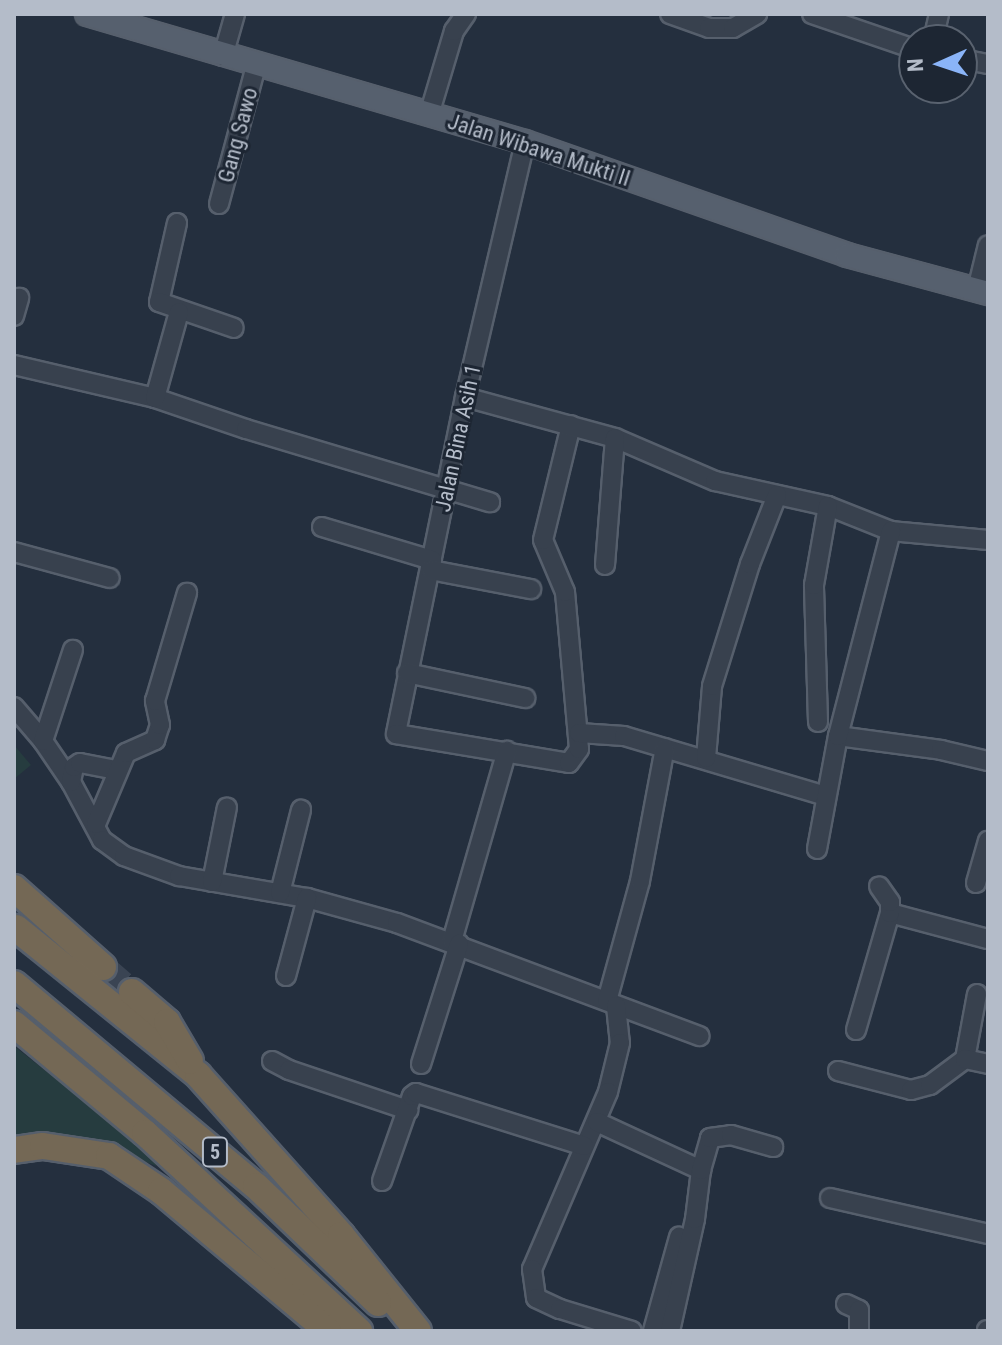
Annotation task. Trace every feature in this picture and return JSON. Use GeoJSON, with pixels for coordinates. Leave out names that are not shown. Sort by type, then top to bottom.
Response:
{"type":"FeatureCollection","features":[{"type":"Feature","properties":{"kind":"highway"},"geometry":{"type":"LineString","coordinates":[[14,888],[103,967]]}},
{"type":"Feature","properties":{"kind":"highway"},"geometry":{"type":"LineString","coordinates":[[16,928],[198,1075],[341,1235],[418,1331]]}},
{"type":"Feature","properties":{"kind":"highway","name":"5"},"geometry":{"type":"LineString","coordinates":[[14,984],[256,1186],[407,1331]]}},
{"type":"Feature","properties":{"kind":"highway"},"geometry":{"type":"LineString","coordinates":[[132,992],[167,1022],[198,1075]]}},
{"type":"Feature","properties":{"kind":"highway","name":"5"},"geometry":{"type":"LineString","coordinates":[[14,1024],[145,1133],[359,1331]]}},
{"type":"Feature","properties":{"kind":"highway"},"geometry":{"type":"LineString","coordinates":[[14,1150],[43,1146],[109,1156],[161,1191],[328,1331]]}},
{"type":"Feature","properties":{"kind":"main road","name":"Jalan Wibawa Mukti II"},"geometry":{"type":"LineString","coordinates":[[87,14],[256,66],[525,142],[847,255],[982,291]]}},
{"type":"Feature","properties":{"kind":"street"},"geometry":{"type":"LineString","coordinates":[[223,56],[235,14]]}},
{"type":"Feature","properties":{"kind":"street"},"geometry":{"type":"LineString","coordinates":[[429,115],[454,31],[466,14]]}},
{"type":"Feature","properties":{"kind":"street"},"geometry":{"type":"LineString","coordinates":[[670,14],[709,28],[733,28],[757,14]]}},
{"type":"Feature","properties":{"kind":"street"},"geometry":{"type":"LineString","coordinates":[[812,14],[898,44]]}},
{"type":"Feature","properties":{"kind":"street","name":"Gang Sawo"},"geometry":{"type":"LineString","coordinates":[[219,204],[256,66]]}},
{"type":"Feature","properties":{"kind":"street","name":"Jalan Bina Asih 1"},"geometry":{"type":"LineString","coordinates":[[507,751],[396,734],[465,397],[525,142]]}},
{"type":"Feature","properties":{"kind":"street"},"geometry":{"type":"LineString","coordinates":[[177,223],[159,302],[179,312],[234,328]]}},
{"type":"Feature","properties":{"kind":"street"},"geometry":{"type":"LineString","coordinates":[[982,291],[988,245]]}},
{"type":"Feature","properties":{"kind":"street"},"geometry":{"type":"LineString","coordinates":[[155,398],[179,312]]}},
{"type":"Feature","properties":{"kind":"street"},"geometry":{"type":"LineString","coordinates":[[14,365],[155,398],[447,492],[490,502]]}},
{"type":"Feature","properties":{"kind":"street"},"geometry":{"type":"LineString","coordinates":[[465,397],[615,438],[715,481],[828,506],[891,531],[988,540]]}},
{"type":"Feature","properties":{"kind":"street"},"geometry":{"type":"LineString","coordinates":[[421,1064],[507,751],[569,763],[579,749],[565,592],[543,540],[571,425]]}},
{"type":"Feature","properties":{"kind":"street"},"geometry":{"type":"LineString","coordinates":[[605,565],[615,438]]}},
{"type":"Feature","properties":{"kind":"street"},"geometry":{"type":"LineString","coordinates":[[706,758],[712,686],[750,564],[777,495]]}},
{"type":"Feature","properties":{"kind":"street"},"geometry":{"type":"LineString","coordinates":[[818,722],[814,585],[828,506]]}},
{"type":"Feature","properties":{"kind":"street"},"geometry":{"type":"LineString","coordinates":[[322,527],[432,565],[531,589]]}},
{"type":"Feature","properties":{"kind":"street"},"geometry":{"type":"LineString","coordinates":[[817,849],[838,736],[891,531]]}},
{"type":"Feature","properties":{"kind":"street"},"geometry":{"type":"LineString","coordinates":[[14,552],[110,578]]}},
{"type":"Feature","properties":{"kind":"street"},"geometry":{"type":"LineString","coordinates":[[96,824],[126,753],[155,740],[160,725],[155,701],[187,593]]}},
{"type":"Feature","properties":{"kind":"street"},"geometry":{"type":"LineString","coordinates":[[43,741],[73,650]]}},
{"type":"Feature","properties":{"kind":"street"},"geometry":{"type":"LineString","coordinates":[[407,673],[525,698]]}},
{"type":"Feature","properties":{"kind":"street"},"geometry":{"type":"LineString","coordinates":[[14,707],[43,741],[71,782],[102,840],[124,856],[179,876],[307,898],[455,943],[700,1036]]}},
{"type":"Feature","properties":{"kind":"street"},"geometry":{"type":"LineString","coordinates":[[579,733],[624,736],[825,796]]}},
{"type":"Feature","properties":{"kind":"street"},"geometry":{"type":"LineString","coordinates":[[838,736],[941,750],[988,761]]}},
{"type":"Feature","properties":{"kind":"street"},"geometry":{"type":"LineString","coordinates":[[632,1331],[560,1309],[536,1298],[532,1269],[597,1122],[619,1054],[621,1032],[612,1004],[640,881],[665,748]]}},
{"type":"Feature","properties":{"kind":"street"},"geometry":{"type":"LineString","coordinates":[[71,782],[77,763],[117,770]]}},
{"type":"Feature","properties":{"kind":"street"},"geometry":{"type":"LineString","coordinates":[[212,882],[227,807]]}},
{"type":"Feature","properties":{"kind":"street"},"geometry":{"type":"LineString","coordinates":[[280,893],[301,810]]}},
{"type":"Feature","properties":{"kind":"street"},"geometry":{"type":"LineString","coordinates":[[976,883],[988,841]]}},
{"type":"Feature","properties":{"kind":"street"},"geometry":{"type":"LineString","coordinates":[[856,1030],[890,913],[890,902],[879,886]]}},
{"type":"Feature","properties":{"kind":"street"},"geometry":{"type":"LineString","coordinates":[[286,976],[307,898]]}},
{"type":"Feature","properties":{"kind":"street"},"geometry":{"type":"LineString","coordinates":[[890,913],[988,939]]}},
{"type":"Feature","properties":{"kind":"street"},"geometry":{"type":"LineString","coordinates":[[838,1071],[911,1090],[930,1085],[965,1059],[977,994]]}},
{"type":"Feature","properties":{"kind":"street"},"geometry":{"type":"LineString","coordinates":[[965,1059],[988,1064]]}},
{"type":"Feature","properties":{"kind":"street"},"geometry":{"type":"LineString","coordinates":[[272,1061],[289,1070],[408,1110]]}},
{"type":"Feature","properties":{"kind":"street"},"geometry":{"type":"LineString","coordinates":[[382,1181],[412,1096],[420,1093],[584,1146]]}},
{"type":"Feature","properties":{"kind":"street"},"geometry":{"type":"LineString","coordinates":[[597,1122],[701,1170]]}},
{"type":"Feature","properties":{"kind":"street"},"geometry":{"type":"LineString","coordinates":[[670,1331],[695,1219],[701,1170],[714,1135],[731,1135],[773,1147]]}},
{"type":"Feature","properties":{"kind":"street"},"geometry":{"type":"LineString","coordinates":[[653,1331],[693,1189]]}},
{"type":"Feature","properties":{"kind":"street"},"geometry":{"type":"LineString","coordinates":[[830,1198],[988,1234]]}},
{"type":"Feature","properties":{"kind":"street"},"geometry":{"type":"LineString","coordinates":[[846,1304],[859,1310],[859,1331]]}},
{"type":"Feature","properties":{"kind":"green space"},"geometry":{"type":"Polygon","coordinates":[[[14,745],[31,765],[14,779],[14,745]]]}},
{"type":"Feature","properties":{"kind":"green space"},"geometry":{"type":"Polygon","coordinates":[[[14,1046],[154,1156],[156,1166],[122,1152],[14,1138],[14,1046]]]}},
{"type":"Feature","properties":{"kind":"tunnel"},"geometry":{"type":"LineString","coordinates":[[103,967],[132,992]]}}]}
